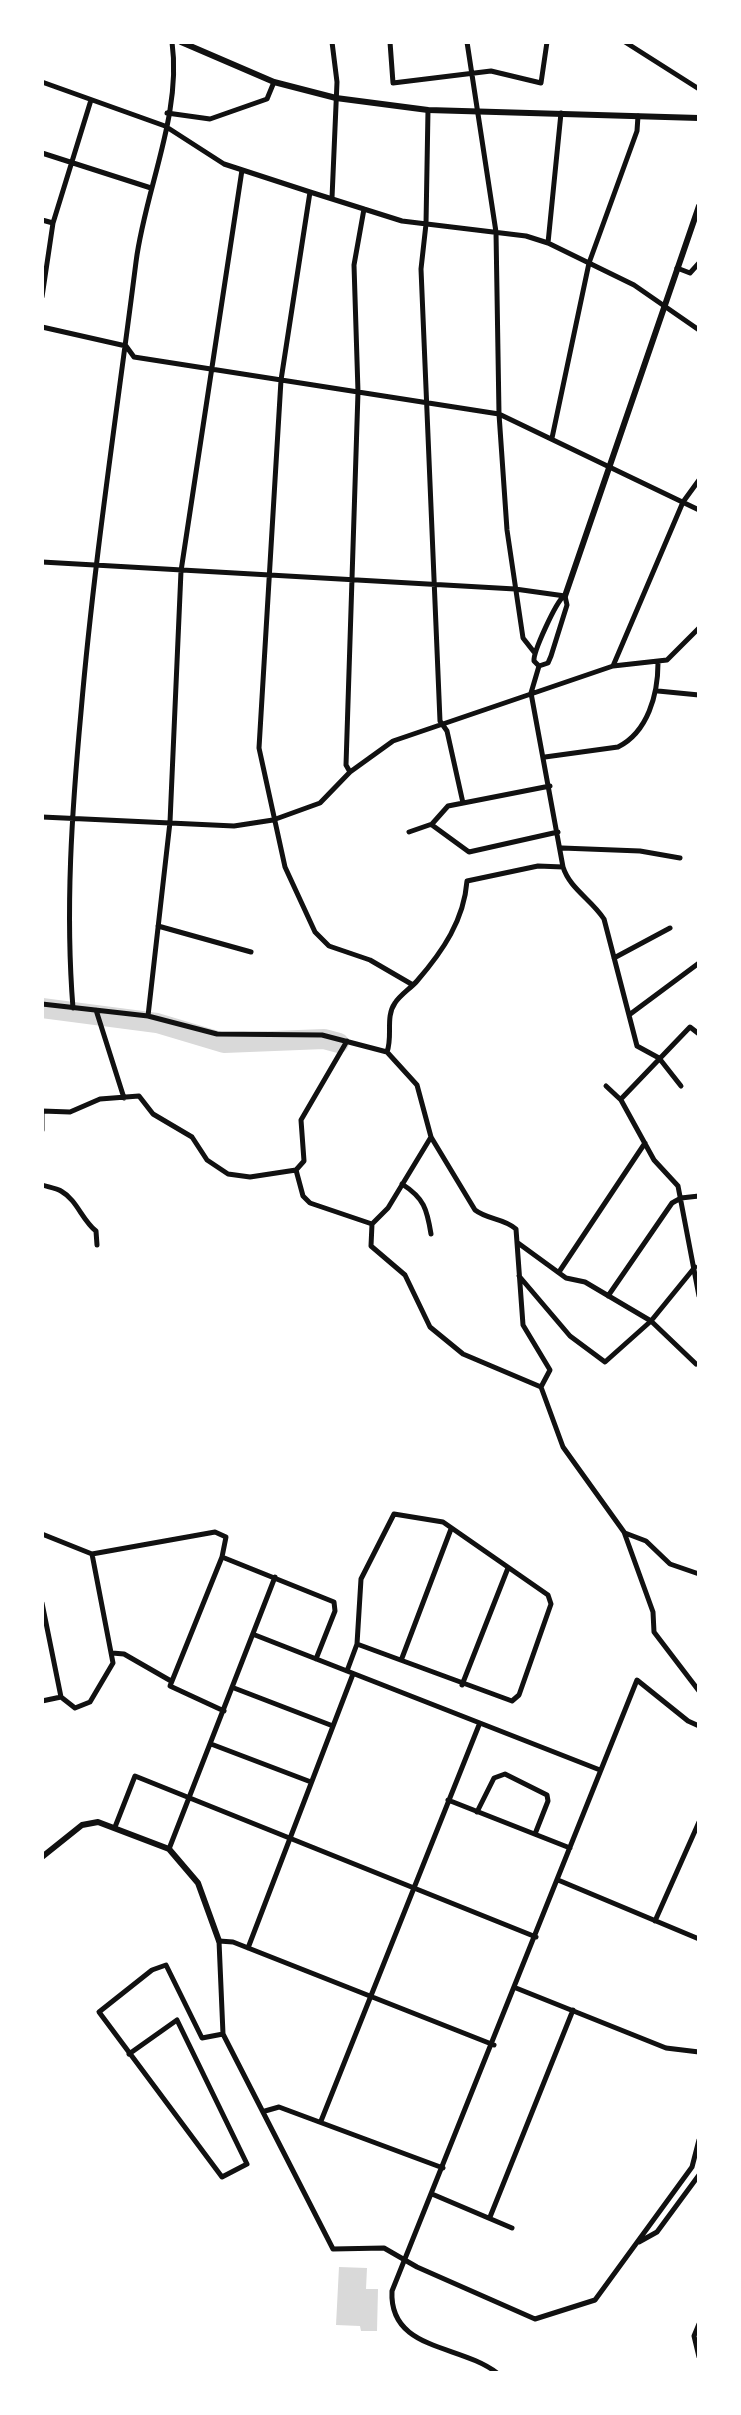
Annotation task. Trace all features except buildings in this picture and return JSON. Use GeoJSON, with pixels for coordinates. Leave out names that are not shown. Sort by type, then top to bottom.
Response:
{"type":"FeatureCollection","features":[{"type":"Feature","properties":{"kind":"street"},"geometry":{"type":"LineString","coordinates":[[73,1008],[70,965],[71,818],[94,565],[136,257],[167,113],[174,65],[172,42]]}},
{"type":"Feature","properties":{"kind":"street"},"geometry":{"type":"LineString","coordinates":[[181,42],[274,82],[336,98],[428,110],[480,109],[699,118]]}},
{"type":"Feature","properties":{"kind":"street"},"geometry":{"type":"LineString","coordinates":[[332,42],[336,98],[332,198]]}},
{"type":"Feature","properties":{"kind":"street"},"geometry":{"type":"LineString","coordinates":[[390,42],[393,83],[491,71],[541,83],[547,42]]}},
{"type":"Feature","properties":{"kind":"street"},"geometry":{"type":"LineString","coordinates":[[467,42],[480,109],[496,232],[499,414],[507,530],[524,642],[534,652]]}},
{"type":"Feature","properties":{"kind":"street"},"geometry":{"type":"LineString","coordinates":[[625,42],[699,89]]}},
{"type":"Feature","properties":{"kind":"street"},"geometry":{"type":"LineString","coordinates":[[42,82],[165,126],[224,164],[310,192],[426,224],[526,236],[548,243],[634,285],[663,309],[699,330]]}},
{"type":"Feature","properties":{"kind":"street"},"geometry":{"type":"LineString","coordinates":[[167,113],[210,119],[267,99],[274,82]]}},
{"type":"Feature","properties":{"kind":"street"},"geometry":{"type":"LineString","coordinates":[[42,297],[53,223],[91,100]]}},
{"type":"Feature","properties":{"kind":"street"},"geometry":{"type":"LineString","coordinates":[[428,110],[426,224],[421,269],[440,721],[444,726],[463,803]]}},
{"type":"Feature","properties":{"kind":"street"},"geometry":{"type":"LineString","coordinates":[[548,243],[561,113]]}},
{"type":"Feature","properties":{"kind":"street"},"geometry":{"type":"LineString","coordinates":[[552,438],[589,263],[637,131],[638,116]]}},
{"type":"Feature","properties":{"kind":"street"},"geometry":{"type":"LineString","coordinates":[[42,153],[152,188]]}},
{"type":"Feature","properties":{"kind":"street"},"geometry":{"type":"LineString","coordinates":[[148,1016],[170,822],[181,571],[242,170]]}},
{"type":"Feature","properties":{"kind":"street"},"geometry":{"type":"LineString","coordinates":[[310,192],[281,380],[259,748],[285,867],[315,932],[329,946],[370,960],[413,985]]}},
{"type":"Feature","properties":{"kind":"street"},"geometry":{"type":"LineString","coordinates":[[539,666],[548,663],[551,656],[567,605],[565,596],[699,206]]}},
{"type":"Feature","properties":{"kind":"street"},"geometry":{"type":"LineString","coordinates":[[350,772],[346,765],[358,392],[354,265],[364,209]]}},
{"type":"Feature","properties":{"kind":"street"},"geometry":{"type":"LineString","coordinates":[[42,220],[53,223]]}},
{"type":"Feature","properties":{"kind":"street"},"geometry":{"type":"LineString","coordinates":[[677,268],[690,273],[699,263]]}},
{"type":"Feature","properties":{"kind":"street"},"geometry":{"type":"LineString","coordinates":[[42,327],[126,346],[134,357],[499,414],[699,510]]}},
{"type":"Feature","properties":{"kind":"street"},"geometry":{"type":"LineString","coordinates":[[613,666],[683,502],[699,480]]}},
{"type":"Feature","properties":{"kind":"street"},"geometry":{"type":"LineString","coordinates":[[42,562],[515,589],[565,596]]}},
{"type":"Feature","properties":{"kind":"street"},"geometry":{"type":"LineString","coordinates":[[539,666],[534,661],[534,652],[557,601],[565,596]]}},
{"type":"Feature","properties":{"kind":"street"},"geometry":{"type":"LineString","coordinates":[[42,817],[234,826],[273,820],[320,803],[350,772],[393,741],[613,666],[667,660],[699,628]]}},
{"type":"Feature","properties":{"kind":"street"},"geometry":{"type":"LineString","coordinates":[[545,757],[618,747],[629,741],[658,691],[658,663]]}},
{"type":"Feature","properties":{"kind":"street"},"geometry":{"type":"LineString","coordinates":[[539,666],[531,693],[568,883],[594,904],[604,919],[637,1046],[659,1058],[681,1086]]}},
{"type":"Feature","properties":{"kind":"street"},"geometry":{"type":"LineString","coordinates":[[658,691],[699,695]]}},
{"type":"Feature","properties":{"kind":"street"},"geometry":{"type":"LineString","coordinates":[[409,832],[432,824],[448,806],[550,786]]}},
{"type":"Feature","properties":{"kind":"street"},"geometry":{"type":"LineString","coordinates":[[432,824],[469,852],[558,832]]}},
{"type":"Feature","properties":{"kind":"street"},"geometry":{"type":"LineString","coordinates":[[561,848],[640,851],[680,858]]}},
{"type":"Feature","properties":{"kind":"street"},"geometry":{"type":"LineString","coordinates":[[387,1052],[393,1038],[390,1021],[394,1004],[413,985],[456,926],[465,905],[467,881],[538,866],[563,867]]}},
{"type":"Feature","properties":{"kind":"street"},"geometry":{"type":"LineString","coordinates":[[158,926],[251,952]]}},
{"type":"Feature","properties":{"kind":"street"},"geometry":{"type":"LineString","coordinates":[[614,958],[670,928]]}},
{"type":"Feature","properties":{"kind":"street"},"geometry":{"type":"LineString","coordinates":[[629,1015],[699,963]]}},
{"type":"Feature","properties":{"kind":"street"},"geometry":{"type":"LineString","coordinates":[[42,1004],[148,1016],[217,1034],[322,1035],[387,1052],[417,1085],[431,1137],[475,1210],[484,1216],[507,1221],[516,1229],[523,1325],[550,1370],[541,1387]]}},
{"type":"Feature","properties":{"kind":"street"},"geometry":{"type":"LineString","coordinates":[[96,1010],[124,1098]]}},
{"type":"Feature","properties":{"kind":"street"},"geometry":{"type":"LineString","coordinates":[[621,1100],[690,1027],[699,1034]]}},
{"type":"Feature","properties":{"kind":"street"},"geometry":{"type":"LineString","coordinates":[[42,1130],[42,1112],[70,1112],[100,1099],[144,1099],[153,1114],[192,1137],[207,1160],[228,1174],[250,1177],[296,1170],[304,1161],[301,1120],[347,1041]]}},
{"type":"Feature","properties":{"kind":"street"},"geometry":{"type":"LineString","coordinates":[[606,1086],[621,1100],[654,1160],[678,1186],[699,1296]]}},
{"type":"Feature","properties":{"kind":"street"},"geometry":{"type":"LineString","coordinates":[[431,1137],[388,1208],[372,1224],[371,1246],[405,1275],[430,1327],[463,1354],[541,1387],[563,1447],[624,1532],[653,1612],[654,1632],[699,1691]]}},
{"type":"Feature","properties":{"kind":"street"},"geometry":{"type":"LineString","coordinates":[[559,1272],[645,1143]]}},
{"type":"Feature","properties":{"kind":"street"},"geometry":{"type":"LineString","coordinates":[[296,1170],[303,1196],[310,1203],[372,1224]]}},
{"type":"Feature","properties":{"kind":"street"},"geometry":{"type":"LineString","coordinates":[[402,1184],[419,1194],[426,1204],[431,1234]]}},
{"type":"Feature","properties":{"kind":"street"},"geometry":{"type":"LineString","coordinates":[[42,1185],[62,1191],[83,1212],[87,1224],[96,1231],[97,1245]]}},
{"type":"Feature","properties":{"kind":"street"},"geometry":{"type":"LineString","coordinates":[[608,1296],[672,1203],[681,1198],[699,1196]]}},
{"type":"Feature","properties":{"kind":"street"},"geometry":{"type":"LineString","coordinates":[[517,1243],[559,1272],[651,1321],[696,1364]]}},
{"type":"Feature","properties":{"kind":"street"},"geometry":{"type":"LineString","coordinates":[[519,1276],[570,1336],[605,1362],[651,1321],[695,1267]]}},
{"type":"Feature","properties":{"kind":"street"},"geometry":{"type":"LineString","coordinates":[[248,1948],[333,1726],[350,1673],[357,1644],[361,1579],[394,1514],[443,1522],[548,1595],[551,1604],[519,1695],[512,1701],[357,1644]]}},
{"type":"Feature","properties":{"kind":"street"},"geometry":{"type":"LineString","coordinates":[[402,1658],[451,1529]]}},
{"type":"Feature","properties":{"kind":"street"},"geometry":{"type":"LineString","coordinates":[[42,1534],[92,1554],[215,1532],[226,1537],[222,1557],[170,1686],[178,1693],[224,1711]]}},
{"type":"Feature","properties":{"kind":"street"},"geometry":{"type":"LineString","coordinates":[[624,1532],[646,1541],[670,1564],[699,1574]]}},
{"type":"Feature","properties":{"kind":"street"},"geometry":{"type":"LineString","coordinates":[[42,1603],[61,1697],[75,1708],[90,1702],[113,1663],[92,1554]]}},
{"type":"Feature","properties":{"kind":"street"},"geometry":{"type":"LineString","coordinates":[[222,1557],[334,1602],[335,1611],[316,1659]]}},
{"type":"Feature","properties":{"kind":"street"},"geometry":{"type":"LineString","coordinates":[[462,1685],[508,1568]]}},
{"type":"Feature","properties":{"kind":"street"},"geometry":{"type":"LineString","coordinates":[[169,1849],[255,1635],[275,1577]]}},
{"type":"Feature","properties":{"kind":"street"},"geometry":{"type":"LineString","coordinates":[[255,1635],[600,1770]]}},
{"type":"Feature","properties":{"kind":"street"},"geometry":{"type":"LineString","coordinates":[[112,1653],[124,1654],[171,1681]]}},
{"type":"Feature","properties":{"kind":"street"},"geometry":{"type":"LineString","coordinates":[[497,2373],[476,2359],[411,2335],[398,2324],[391,2309],[392,2291],[402,2259],[494,2045],[637,1680],[688,1721],[699,1726]]}},
{"type":"Feature","properties":{"kind":"street"},"geometry":{"type":"LineString","coordinates":[[234,1688],[333,1726]]}},
{"type":"Feature","properties":{"kind":"street"},"geometry":{"type":"LineString","coordinates":[[42,1701],[61,1697]]}},
{"type":"Feature","properties":{"kind":"street"},"geometry":{"type":"LineString","coordinates":[[321,2121],[479,1725]]}},
{"type":"Feature","properties":{"kind":"street"},"geometry":{"type":"LineString","coordinates":[[211,1744],[311,1782]]}},
{"type":"Feature","properties":{"kind":"street"},"geometry":{"type":"LineString","coordinates":[[477,1812],[494,1778],[505,1774],[547,1795],[535,1834]]}},
{"type":"Feature","properties":{"kind":"street"},"geometry":{"type":"LineString","coordinates":[[115,1827],[135,1776],[536,1937]]}},
{"type":"Feature","properties":{"kind":"street"},"geometry":{"type":"LineString","coordinates":[[448,1800],[570,1848]]}},
{"type":"Feature","properties":{"kind":"street"},"geometry":{"type":"LineString","coordinates":[[42,1857],[82,1825],[98,1822],[169,1849],[198,1883],[219,1941],[223,2034],[333,2249],[384,2248],[535,2319],[595,2300],[692,2167],[699,2140]]}},
{"type":"Feature","properties":{"kind":"street"},"geometry":{"type":"LineString","coordinates":[[655,1921],[699,1822]]}},
{"type":"Feature","properties":{"kind":"street"},"geometry":{"type":"LineString","coordinates":[[558,1880],[699,1939]]}},
{"type":"Feature","properties":{"kind":"street"},"geometry":{"type":"LineString","coordinates":[[219,1941],[248,1948],[494,2045]]}},
{"type":"Feature","properties":{"kind":"street"},"geometry":{"type":"LineString","coordinates":[[129,2054],[177,2020],[247,2164],[222,2177],[129,2054],[99,2012],[152,1970],[166,1965],[202,2038],[223,2034]]}},
{"type":"Feature","properties":{"kind":"street"},"geometry":{"type":"LineString","coordinates":[[516,1988],[666,2048],[699,2052]]}},
{"type":"Feature","properties":{"kind":"street"},"geometry":{"type":"LineString","coordinates":[[490,2217],[573,2010]]}},
{"type":"Feature","properties":{"kind":"street"},"geometry":{"type":"LineString","coordinates":[[265,2111],[279,2107],[443,2168]]}},
{"type":"Feature","properties":{"kind":"street"},"geometry":{"type":"LineString","coordinates":[[636,2244],[657,2232],[699,2175]]}},
{"type":"Feature","properties":{"kind":"street"},"geometry":{"type":"LineString","coordinates":[[432,2194],[512,2228]]}},
{"type":"Feature","properties":{"kind":"street"},"geometry":{"type":"LineString","coordinates":[[699,2324],[694,2336],[699,2357]]}},
{"type":"Feature","properties":{"kind":"shaded area"},"geometry":{"type":"Polygon","coordinates":[[[339,2267],[367,2268],[366,2289],[378,2289],[377,2331],[361,2331],[360,2326],[336,2325],[339,2267]]]}},
{"type":"Feature","properties":{"kind":"waterway"},"geometry":{"type":"LineString","coordinates":[[42,1008],[157,1023],[224,1043],[324,1039],[339,1043]]}}]}
